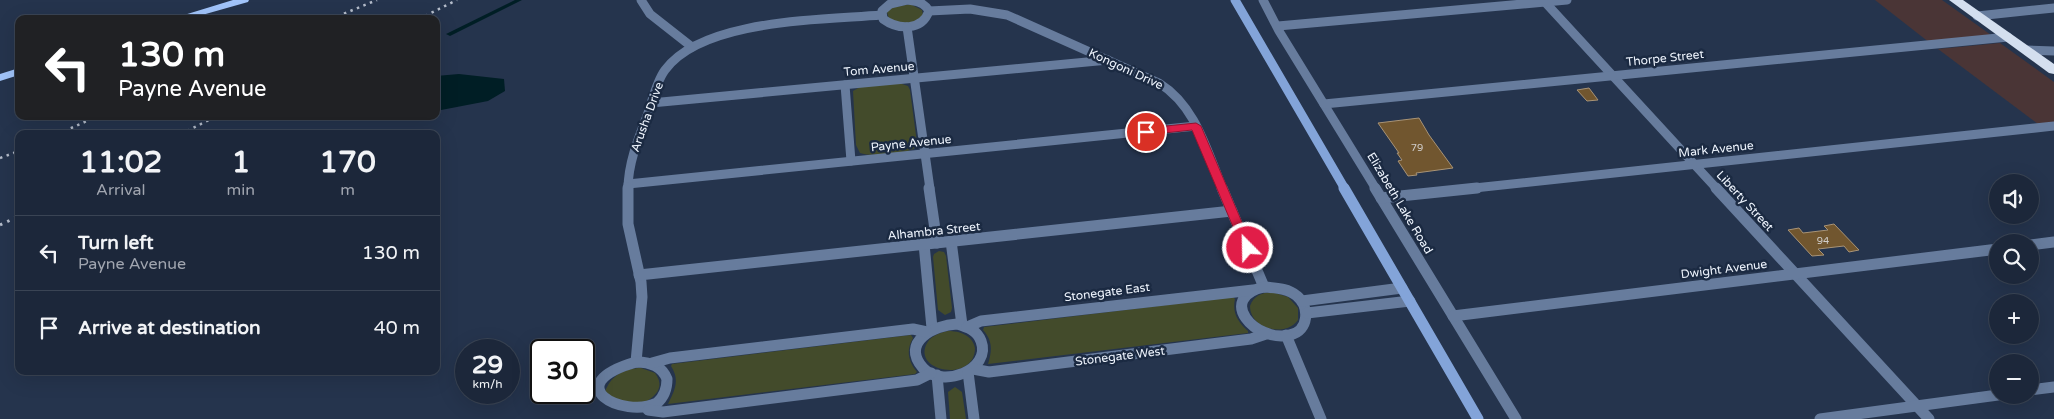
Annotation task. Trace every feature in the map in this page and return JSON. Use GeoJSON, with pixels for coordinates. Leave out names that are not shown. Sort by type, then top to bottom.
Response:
{"type":"FeatureCollection","features":[{"type":"Feature","properties":{"kind":"highway"},"geometry":{"type":"LineString","coordinates":[[1955,0],[2054,70]]}},
{"type":"Feature","properties":{"kind":"main road"},"geometry":{"type":"LineString","coordinates":[[190,15],[244,0]]}},
{"type":"Feature","properties":{"kind":"main road"},"geometry":{"type":"LineString","coordinates":[[1236,0],[1478,419]]}},
{"type":"Feature","properties":{"kind":"main road"},"geometry":{"type":"LineString","coordinates":[[0,78],[15,72]]}},
{"type":"Feature","properties":{"kind":"street"},"geometry":{"type":"LineString","coordinates":[[641,0],[650,14],[692,47]]}},
{"type":"Feature","properties":{"kind":"street"},"geometry":{"type":"LineString","coordinates":[[903,0],[920,3],[929,11],[928,16],[923,21],[907,27],[889,24],[884,21],[881,15],[883,9],[887,6],[903,0]]}},
{"type":"Feature","properties":{"kind":"street","name":"Elizabeth Lake Road"},"geometry":{"type":"LineString","coordinates":[[1263,0],[1324,104],[1516,419]]}},
{"type":"Feature","properties":{"kind":"street"},"geometry":{"type":"LineString","coordinates":[[1278,26],[1566,0]]}},
{"type":"Feature","properties":{"kind":"street","name":"Liberty Street"},"geometry":{"type":"LineString","coordinates":[[1544,1],[1929,419]]}},
{"type":"Feature","properties":{"kind":"street"},"geometry":{"type":"LineString","coordinates":[[1977,16],[2054,8]]}},
{"type":"Feature","properties":{"kind":"street","name":"Kongoni Drive"},"geometry":{"type":"LineString","coordinates":[[929,11],[970,9],[1001,13],[1157,82],[1174,93],[1186,106],[1196,126],[1264,287]]}},
{"type":"Feature","properties":{"kind":"street","name":"Arusha Drive"},"geometry":{"type":"LineString","coordinates":[[636,362],[642,305],[639,275],[628,224],[628,184],[633,154],[664,71],[674,60],[692,47],[715,36],[748,27],[881,15]]}},
{"type":"Feature","properties":{"kind":"street"},"geometry":{"type":"LineString","coordinates":[[907,27],[938,243]]}},
{"type":"Feature","properties":{"kind":"street","name":"Thorpe Street"},"geometry":{"type":"LineString","coordinates":[[1324,104],[2008,38]]}},
{"type":"Feature","properties":{"kind":"street"},"geometry":{"type":"LineString","coordinates":[[2026,50],[2054,51]]}},
{"type":"Feature","properties":{"kind":"street","name":"Tom Avenue"},"geometry":{"type":"LineString","coordinates":[[651,102],[1109,60]]}},
{"type":"Feature","properties":{"kind":"street"},"geometry":{"type":"LineString","coordinates":[[845,84],[851,161]]}},
{"type":"Feature","properties":{"kind":"street","name":"Payne Avenue"},"geometry":{"type":"LineString","coordinates":[[628,184],[1196,126]]}},
{"type":"Feature","properties":{"kind":"street","name":"Mark Avenue"},"geometry":{"type":"LineString","coordinates":[[1382,198],[2054,126]]}},
{"type":"Feature","properties":{"kind":"street","name":"Alhambra Street"},"geometry":{"type":"LineString","coordinates":[[639,275],[1232,211]]}},
{"type":"Feature","properties":{"kind":"street"},"geometry":{"type":"LineString","coordinates":[[951,241],[964,326]]}},
{"type":"Feature","properties":{"kind":"street"},"geometry":{"type":"LineString","coordinates":[[2039,244],[2054,242]]}},
{"type":"Feature","properties":{"kind":"street"},"geometry":{"type":"LineString","coordinates":[[924,244],[930,330],[918,342],[916,354],[920,365],[934,374],[952,377],[970,371],[982,358],[984,346],[978,335],[964,326],[947,324],[930,330],[914,329],[670,358],[652,364],[636,362],[614,370],[599,386],[596,395],[598,404],[604,411],[622,417],[648,410],[663,412],[917,380],[934,374]]}},
{"type":"Feature","properties":{"kind":"street","name":"Dwight Avenue"},"geometry":{"type":"LineString","coordinates":[[1453,316],[1989,250]]}},
{"type":"Feature","properties":{"kind":"street"},"geometry":{"type":"LineString","coordinates":[[1302,300],[1307,313],[1306,322],[1302,328],[1286,336],[1266,334],[1252,327],[1242,313],[1242,302],[1253,290],[1264,287],[1283,289],[1302,300],[1402,288]]}},
{"type":"Feature","properties":{"kind":"street","name":"Stonegate East"},"geometry":{"type":"LineString","coordinates":[[964,326],[981,320],[1253,290]]}},
{"type":"Feature","properties":{"kind":"street"},"geometry":{"type":"LineString","coordinates":[[1307,313],[1410,301]]}},
{"type":"Feature","properties":{"kind":"street","name":"Stonegate West"},"geometry":{"type":"LineString","coordinates":[[970,371],[990,372],[1251,339],[1266,334]]}},
{"type":"Feature","properties":{"kind":"street"},"geometry":{"type":"LineString","coordinates":[[1286,336],[1321,419]]}},
{"type":"Feature","properties":{"kind":"street"},"geometry":{"type":"LineString","coordinates":[[648,410],[662,397],[667,382],[664,372],[652,364]]}},
{"type":"Feature","properties":{"kind":"street"},"geometry":{"type":"LineString","coordinates":[[970,371],[974,419]]}},
{"type":"Feature","properties":{"kind":"street"},"geometry":{"type":"LineString","coordinates":[[934,374],[941,419]]}},
{"type":"Feature","properties":{"kind":"street"},"geometry":{"type":"LineString","coordinates":[[2039,389],[2054,387]]}},
{"type":"Feature","properties":{"kind":"street"},"geometry":{"type":"LineString","coordinates":[[1820,419],[1989,395]]}},
{"type":"Feature","properties":{"kind":"shaded area"},"geometry":{"type":"Polygon","coordinates":[[[515,0],[522,0],[450,36],[446,34],[515,0]]]}},
{"type":"Feature","properties":{"kind":"shaded area"},"geometry":{"type":"Polygon","coordinates":[[[1875,0],[1942,0],[1991,35],[1930,43],[1875,0]]]}},
{"type":"Feature","properties":{"kind":"shaded area"},"geometry":{"type":"Polygon","coordinates":[[[2000,43],[2054,82],[2054,123],[2038,124],[1938,49],[2000,43]]]}},
{"type":"Feature","properties":{"kind":"shaded area"},"geometry":{"type":"Polygon","coordinates":[[[459,74],[504,79],[505,91],[488,101],[440,110],[440,76],[459,74]]]}},
{"type":"Feature","properties":{"kind":"green space"},"geometry":{"type":"Polygon","coordinates":[[[910,4],[922,10],[923,15],[919,19],[907,23],[889,19],[887,12],[891,8],[910,4]]]}},
{"type":"Feature","properties":{"kind":"green space"},"geometry":{"type":"Polygon","coordinates":[[[899,83],[908,86],[910,90],[917,143],[915,148],[904,152],[888,154],[872,155],[860,153],[856,145],[853,91],[860,87],[899,83]]]}},
{"type":"Feature","properties":{"kind":"green space"},"geometry":{"type":"Polygon","coordinates":[[[939,251],[944,252],[946,256],[952,308],[951,312],[945,315],[938,310],[933,257],[939,251]]]}},
{"type":"Feature","properties":{"kind":"green space"},"geometry":{"type":"Polygon","coordinates":[[[1272,292],[1288,297],[1298,308],[1298,320],[1292,326],[1277,330],[1269,328],[1262,325],[1252,314],[1250,306],[1254,299],[1262,294],[1272,292]]]}},
{"type":"Feature","properties":{"kind":"green space"},"geometry":{"type":"Polygon","coordinates":[[[1233,297],[1235,299],[1234,309],[1237,317],[1248,333],[988,364],[991,346],[989,338],[983,330],[984,327],[1233,297]]]}},
{"type":"Feature","properties":{"kind":"green space"},"geometry":{"type":"Polygon","coordinates":[[[948,331],[965,335],[971,340],[975,348],[972,359],[966,366],[946,370],[936,367],[929,362],[925,355],[926,345],[930,339],[948,331]]]}},
{"type":"Feature","properties":{"kind":"green space"},"geometry":{"type":"Polygon","coordinates":[[[911,335],[913,338],[909,347],[909,355],[917,372],[915,374],[668,404],[676,385],[672,364],[911,335]]]}},
{"type":"Feature","properties":{"kind":"green space"},"geometry":{"type":"Polygon","coordinates":[[[641,368],[655,373],[659,380],[659,386],[657,392],[648,400],[629,410],[605,392],[614,377],[629,369],[641,368]]]}},
{"type":"Feature","properties":{"kind":"green space"},"geometry":{"type":"Polygon","coordinates":[[[955,387],[962,392],[966,419],[950,419],[948,392],[955,387]]]}},
{"type":"Feature","properties":{"kind":"building"},"geometry":{"type":"Polygon","coordinates":[[[1589,88],[1598,100],[1587,101],[1577,90],[1589,88]]]}},
{"type":"Feature","properties":{"kind":"building"},"geometry":{"type":"Polygon","coordinates":[[[1419,118],[1453,168],[1416,173],[1417,175],[1408,176],[1398,161],[1402,160],[1397,153],[1399,153],[1378,123],[1419,118]]]}},
{"type":"Feature","properties":{"kind":"building"},"geometry":{"type":"Polygon","coordinates":[[[1834,224],[1859,250],[1849,252],[1844,246],[1818,249],[1824,255],[1812,256],[1788,230],[1799,228],[1803,233],[1828,230],[1824,226],[1834,224]]]}},
{"type":"Feature","properties":{"kind":"railway"},"geometry":{"type":"LineString","coordinates":[[341,15],[377,0]]}},
{"type":"Feature","properties":{"kind":"railway"},"geometry":{"type":"LineString","coordinates":[[427,15],[457,0]]}},
{"type":"Feature","properties":{"kind":"railway"},"geometry":{"type":"LineString","coordinates":[[67,130],[89,120]]}},
{"type":"Feature","properties":{"kind":"railway"},"geometry":{"type":"LineString","coordinates":[[189,130],[209,120]]}},
{"type":"Feature","properties":{"kind":"railway"},"geometry":{"type":"LineString","coordinates":[[0,158],[15,152]]}},
{"type":"Feature","properties":{"kind":"railway"},"geometry":{"type":"LineString","coordinates":[[0,225],[15,218]]}},
{"type":"Feature","properties":{"kind":"route"},"geometry":{"type":"LineString","coordinates":[[1146,132],[1196,126],[1248,248]]}}]}
